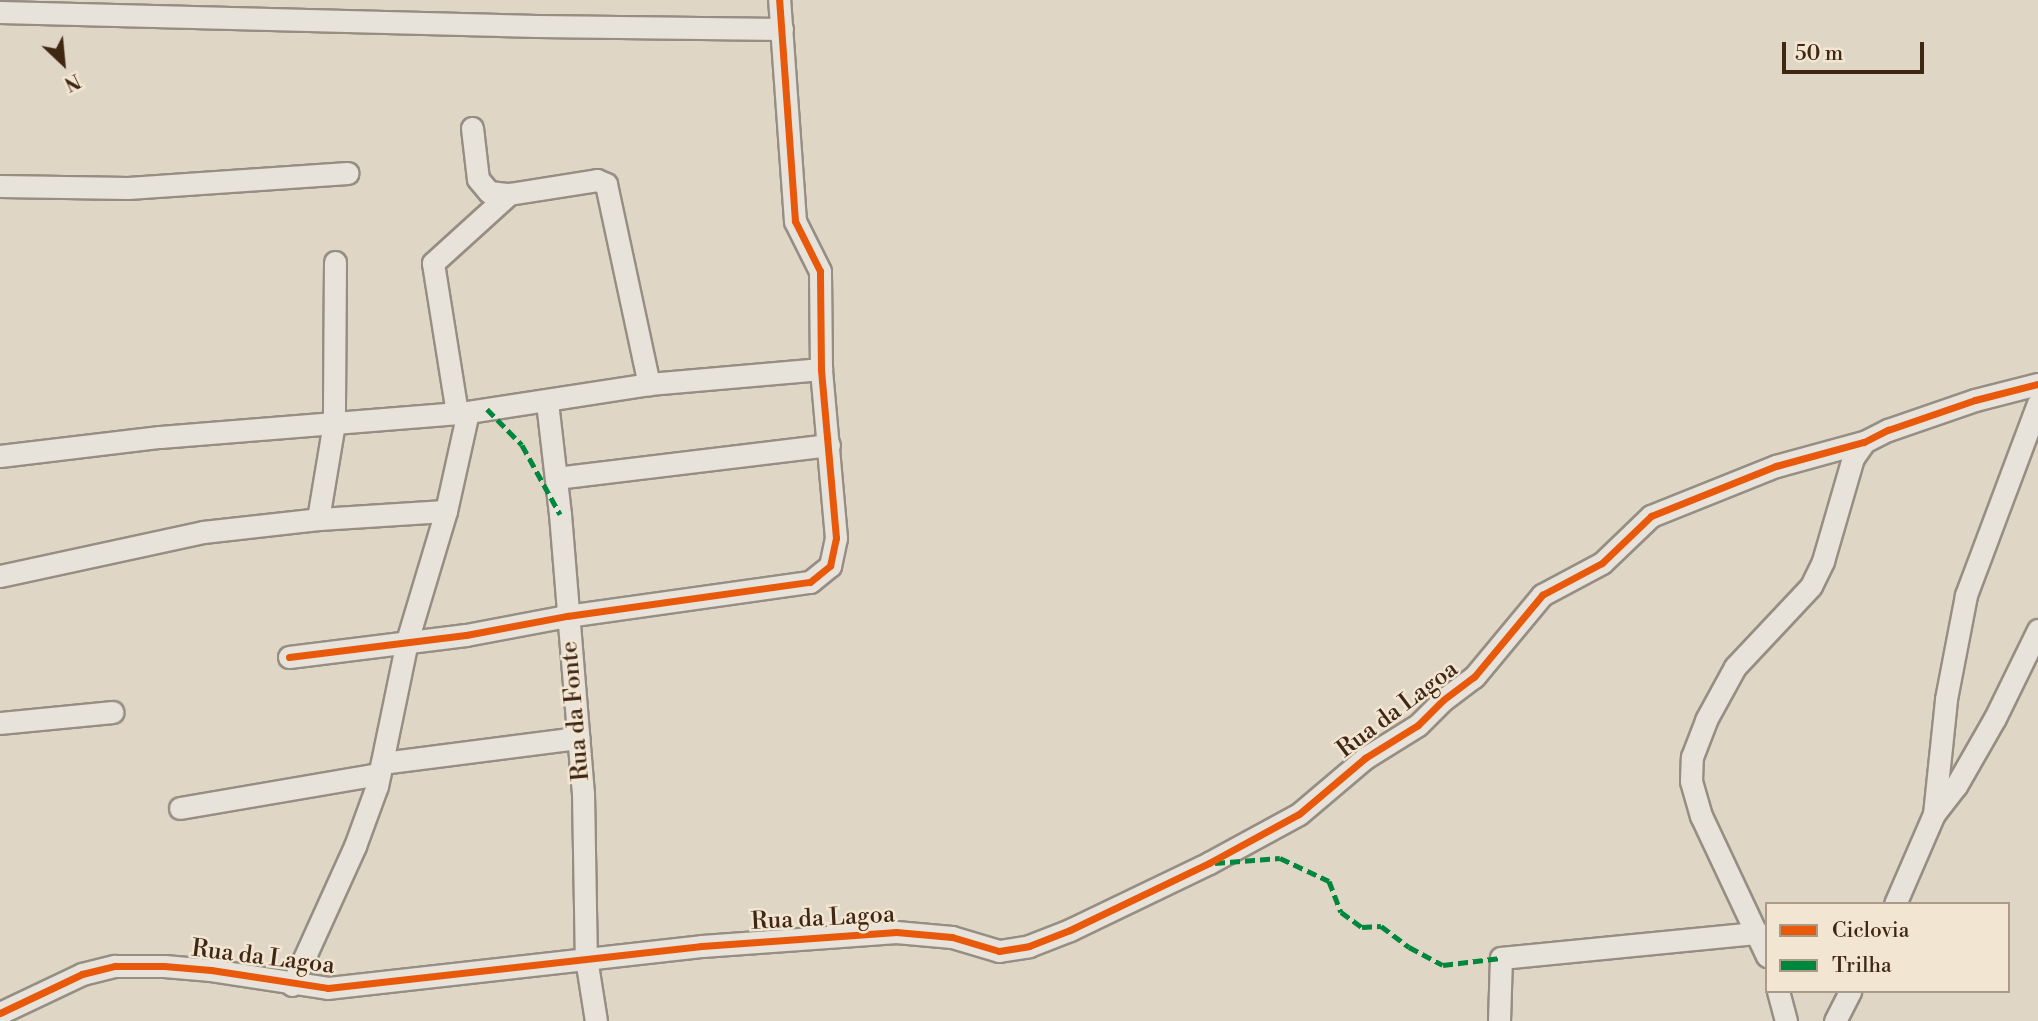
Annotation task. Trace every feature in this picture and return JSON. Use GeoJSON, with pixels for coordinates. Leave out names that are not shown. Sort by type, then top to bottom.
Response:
{"type":"FeatureCollection","features":[{"type":"Feature","properties":{"kind":"street"},"geometry":{"type":"LineString","coordinates":[[289,657],[466,635],[566,616],[810,582],[820,577],[830,566],[836,538],[821,369],[820,271],[817,259],[804,243],[795,221],[779,0]]}},
{"type":"Feature","properties":{"kind":"street"},"geometry":{"type":"LineString","coordinates":[[0,12],[537,26],[782,29]]}},
{"type":"Feature","properties":{"kind":"street"},"geometry":{"type":"LineString","coordinates":[[472,128],[480,184],[489,192],[509,194],[597,180],[606,184],[649,384]]}},
{"type":"Feature","properties":{"kind":"street"},"geometry":{"type":"LineString","coordinates":[[0,186],[128,188],[347,173]]}},
{"type":"Feature","properties":{"kind":"street"},"geometry":{"type":"LineString","coordinates":[[292,985],[355,846],[381,769],[407,641],[446,511],[462,412],[433,263],[509,194]]}},
{"type":"Feature","properties":{"kind":"street"},"geometry":{"type":"LineString","coordinates":[[318,519],[334,423],[335,262]]}},
{"type":"Feature","properties":{"kind":"street"},"geometry":{"type":"LineString","coordinates":[[0,456],[160,437],[462,412],[547,402],[649,384],[821,369]]}},
{"type":"Feature","properties":{"kind":"street","name":"Rua da Lagoa"},"geometry":{"type":"LineString","coordinates":[[0,1013],[82,974],[115,967],[164,966],[211,970],[292,985],[328,988],[702,946],[896,932],[952,937],[985,948],[1012,950],[1070,930],[1265,836],[1299,814],[1365,758],[1418,725],[1443,700],[1474,677],[1542,594],[1602,563],[1651,516],[1776,466],[1864,442],[1975,400],[2038,384]]}},
{"type":"Feature","properties":{"kind":"street","name":"Rua da Fonte"},"geometry":{"type":"LineString","coordinates":[[547,402],[578,738],[586,860],[586,958],[596,1021]]}},
{"type":"Feature","properties":{"kind":"street"},"geometry":{"type":"LineString","coordinates":[[1934,814],[1946,699],[1966,595],[2038,403]]}},
{"type":"Feature","properties":{"kind":"street"},"geometry":{"type":"LineString","coordinates":[[1765,951],[1701,817],[1691,781],[1692,757],[1706,720],[1735,667],[1811,586],[1823,561],[1853,457],[1864,442]]}},
{"type":"Feature","properties":{"kind":"street"},"geometry":{"type":"LineString","coordinates":[[556,478],[829,445]]}},
{"type":"Feature","properties":{"kind":"street"},"geometry":{"type":"LineString","coordinates":[[0,576],[179,537],[318,519],[446,511]]}},
{"type":"Feature","properties":{"kind":"street"},"geometry":{"type":"LineString","coordinates":[[1896,902],[1934,814],[1956,786],[1995,718],[2038,630]]}},
{"type":"Feature","properties":{"kind":"street"},"geometry":{"type":"LineString","coordinates":[[0,723],[112,712]]}},
{"type":"Feature","properties":{"kind":"street"},"geometry":{"type":"LineString","coordinates":[[180,808],[381,769],[578,738]]}},
{"type":"Feature","properties":{"kind":"street"},"geometry":{"type":"LineString","coordinates":[[1499,1021],[1500,958],[1758,933]]}},
{"type":"Feature","properties":{"kind":"street"},"geometry":{"type":"LineString","coordinates":[[1779,993],[1786,1021]]}},
{"type":"Feature","properties":{"kind":"street"},"geometry":{"type":"LineString","coordinates":[[1835,1021],[1849,993]]}},
{"type":"Feature","properties":{"kind":"marked path"},"geometry":{"type":"LineString","coordinates":[[487,409],[522,445],[560,514]]}},
{"type":"Feature","properties":{"kind":"marked path"},"geometry":{"type":"LineString","coordinates":[[1215,863],[1280,858],[1329,881],[1341,912],[1362,927],[1381,926],[1409,947],[1443,965],[1501,958]]}},
{"type":"Feature","properties":{"kind":"cycle path"},"geometry":{"type":"LineString","coordinates":[[289,657],[466,635],[567,616],[810,582],[830,566],[836,538],[821,369],[820,271],[795,221],[779,0]]}},
{"type":"Feature","properties":{"kind":"cycle path"},"geometry":{"type":"LineString","coordinates":[[0,1013],[82,974],[115,966],[211,970],[328,988],[702,946],[896,932],[952,937],[999,951],[1029,946],[1070,930],[1209,863],[1299,814],[1365,758],[1418,725],[1443,700],[1474,677],[1542,595],[1602,563],[1651,516],[1776,466],[1864,442],[1888,430],[1975,400],[2038,384]]}}]}
